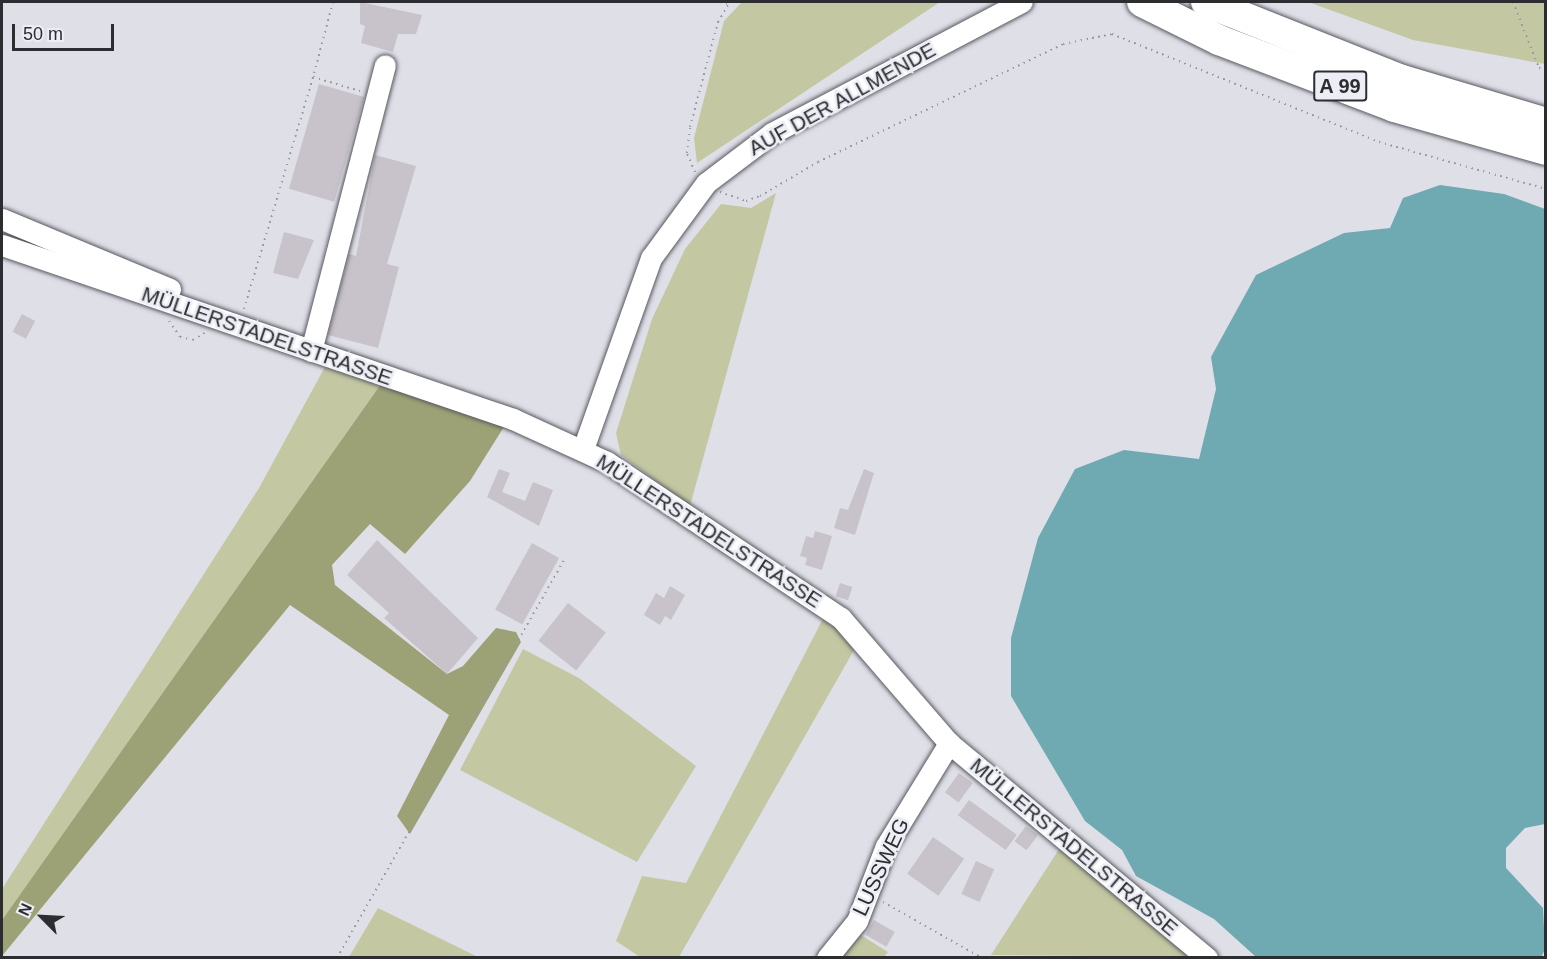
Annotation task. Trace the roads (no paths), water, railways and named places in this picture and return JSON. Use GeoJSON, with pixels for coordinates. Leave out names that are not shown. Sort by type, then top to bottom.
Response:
{"type":"FeatureCollection","features":[{"type":"Feature","properties":{"kind":"highway","name":"A 99"},"geometry":{"type":"LineString","coordinates":[[1142,2],[1219,40],[1394,106],[1545,150]]}},
{"type":"Feature","properties":{"kind":"highway","name":"A 99"},"geometry":{"type":"LineString","coordinates":[[1206,2],[1402,80],[1545,123]]}},
{"type":"Feature","properties":{"kind":"street","name":"AUF DER ALLMENDE"},"geometry":{"type":"LineString","coordinates":[[583,449],[651,258],[706,183],[772,133],[1022,2]]}},
{"type":"Feature","properties":{"kind":"street"},"geometry":{"type":"LineString","coordinates":[[311,351],[380,96],[385,65]]}},
{"type":"Feature","properties":{"kind":"street"},"geometry":{"type":"LineString","coordinates":[[2,219],[173,291],[195,310]]}},
{"type":"Feature","properties":{"kind":"street","name":"MÜLLERSTADELSTRASSE"},"geometry":{"type":"LineString","coordinates":[[2,245],[513,419],[583,449],[662,496],[841,618],[949,743],[1207,957]]}},
{"type":"Feature","properties":{"kind":"street","name":"LUSSWEG"},"geometry":{"type":"LineString","coordinates":[[827,957],[857,921],[870,894],[886,846],[949,743]]}},
{"type":"Feature","properties":{"kind":"water"},"geometry":{"type":"Polygon","coordinates":[[[1440,185],[1504,194],[1545,209],[1545,824],[1525,828],[1506,848],[1506,868],[1543,908],[1545,949],[1541,958],[1256,957],[1214,919],[1136,876],[1122,850],[1085,821],[1011,696],[1011,638],[1038,538],[1075,469],[1124,450],[1199,459],[1216,389],[1211,357],[1256,275],[1344,233],[1390,228],[1403,198],[1440,185]]]}}]}
